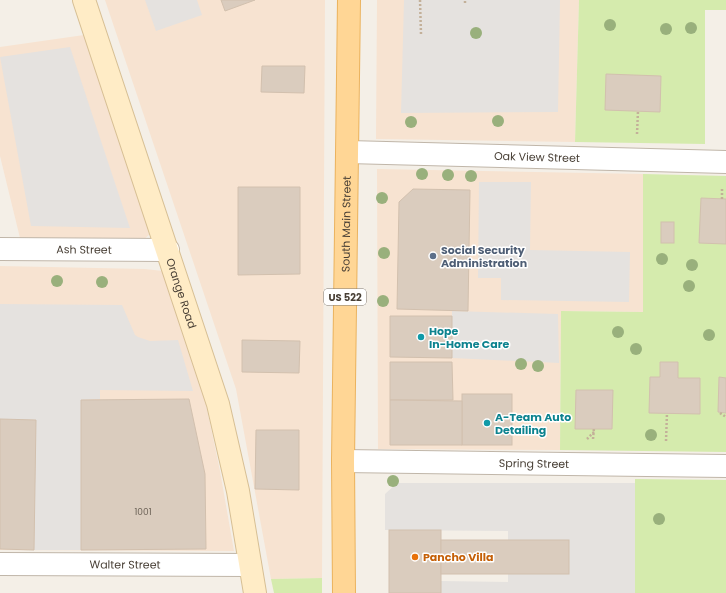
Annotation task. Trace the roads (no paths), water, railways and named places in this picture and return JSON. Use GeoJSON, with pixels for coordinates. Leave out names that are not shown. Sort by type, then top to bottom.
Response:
{"type":"FeatureCollection","features":[{"type":"Feature","properties":{"kind":"main road","name":"Orange Road"},"geometry":{"type":"LineString","coordinates":[[84,0],[218,404],[238,491],[255,593]]}},
{"type":"Feature","properties":{"kind":"main road","name":"South Main Street"},"geometry":{"type":"LineString","coordinates":[[344,593],[343,461],[349,0]]}},
{"type":"Feature","properties":{"kind":"street","name":"Oak View Street"},"geometry":{"type":"LineString","coordinates":[[348,152],[726,162]]}},
{"type":"Feature","properties":{"kind":"street","name":"Ash Street"},"geometry":{"type":"LineString","coordinates":[[0,249],[168,250]]}},
{"type":"Feature","properties":{"kind":"street","name":"Spring Street"},"geometry":{"type":"LineString","coordinates":[[343,461],[726,466]]}},
{"type":"Feature","properties":{"kind":"street","name":"Walter Street"},"geometry":{"type":"LineString","coordinates":[[0,564],[250,565]]}},
{"type":"Feature","properties":{"kind":"place","name":"Social Security Administration"},"geometry":{"type":"Point","coordinates":[433,256]}},
{"type":"Feature","properties":{"kind":"place","name":"Hope In-Home Care"},"geometry":{"type":"Point","coordinates":[421,337]}},
{"type":"Feature","properties":{"kind":"place","name":"A-Team Auto Detailing"},"geometry":{"type":"Point","coordinates":[487,423]}},
{"type":"Feature","properties":{"kind":"place","name":"Pancho Villa"},"geometry":{"type":"Point","coordinates":[415,557]}}]}
